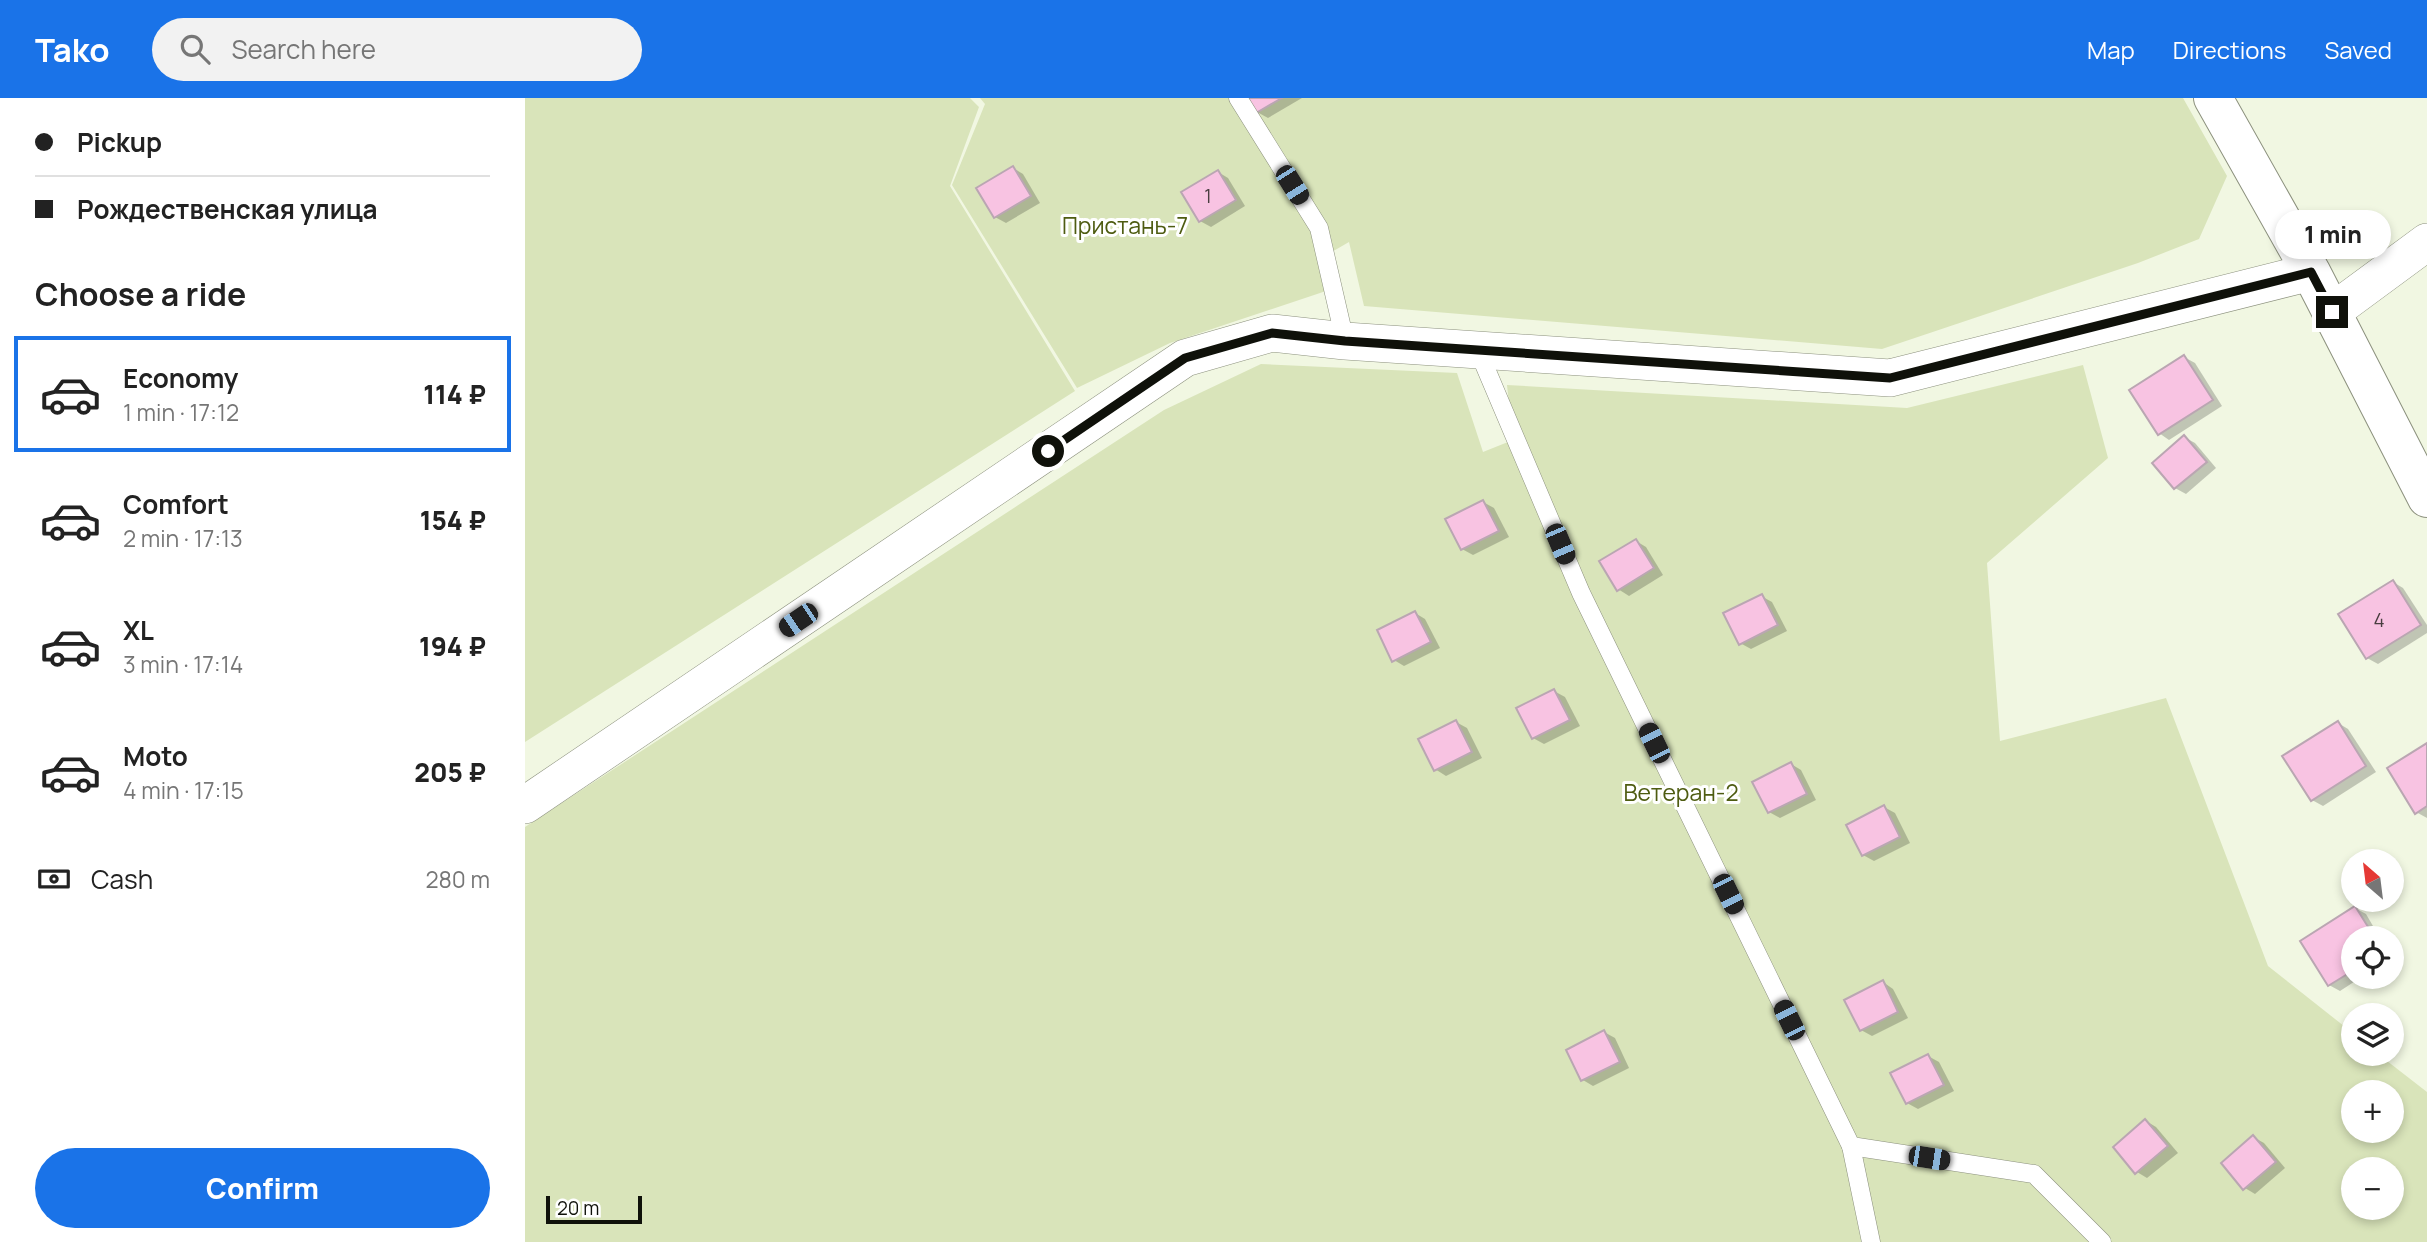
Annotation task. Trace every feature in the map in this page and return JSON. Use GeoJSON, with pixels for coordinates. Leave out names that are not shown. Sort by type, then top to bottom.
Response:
{"type":"FeatureCollection","features":[{"type":"Feature","properties":{"kind":"street"},"geometry":{"type":"LineString","coordinates":[[2213,98],[2311,272],[2427,498]]}},
{"type":"Feature","properties":{"kind":"street"},"geometry":{"type":"LineString","coordinates":[[2332,312],[2427,242]]}},
{"type":"Feature","properties":{"kind":"street"},"geometry":{"type":"LineString","coordinates":[[525,805],[1185,358],[1272,333],[1345,341],[1890,378],[2311,272]]}},
{"type":"Feature","properties":{"kind":"lane"},"geometry":{"type":"LineString","coordinates":[[1238,98],[1319,228],[1345,341]]}},
{"type":"Feature","properties":{"kind":"lane"},"geometry":{"type":"LineString","coordinates":[[1478,350],[1581,593],[1851,1146],[1871,1242]]}},
{"type":"Feature","properties":{"kind":"lane"},"geometry":{"type":"LineString","coordinates":[[1851,1146],[2034,1174],[2102,1242]]}},
{"type":"Feature","properties":{"kind":"green space"},"geometry":{"type":"Polygon","coordinates":[[[525,98],[970,98],[979,107],[950,186],[1075,391],[525,742],[525,98]]]}},
{"type":"Feature","properties":{"kind":"green space","name":"Пристань-7"},"geometry":{"type":"Polygon","coordinates":[[[980,98],[2183,98],[2227,176],[2199,239],[2138,263],[1882,349],[1364,306],[1349,242],[1330,253],[1326,291],[1170,343],[1077,388],[952,185],[985,104],[980,98]]]}},
{"type":"Feature","properties":{"kind":"green space","name":"Ветеран-2"},"geometry":{"type":"Polygon","coordinates":[[[1261,364],[1457,373],[1483,452],[1513,440],[1507,385],[1907,408],[2083,365],[2108,458],[1987,563],[2000,741],[2166,698],[2268,966],[2341,1024],[2341,1066],[2393,1066],[2427,1092],[2427,1242],[525,1242],[525,827],[1164,410],[1261,364]]]}},
{"type":"Feature","properties":{"kind":"building"},"geometry":{"type":"Polygon","coordinates":[[[1247,98],[1282,98],[1256,113],[1247,98]]]}},
{"type":"Feature","properties":{"kind":"building"},"geometry":{"type":"Polygon","coordinates":[[[1013,166],[1031,196],[994,218],[976,188],[1013,166]]]}},
{"type":"Feature","properties":{"kind":"building"},"geometry":{"type":"Polygon","coordinates":[[[1218,170],[1236,200],[1199,222],[1181,192],[1218,170]]]}},
{"type":"Feature","properties":{"kind":"building"},"geometry":{"type":"Polygon","coordinates":[[[2184,355],[2213,400],[2158,435],[2129,390],[2184,355]]]}},
{"type":"Feature","properties":{"kind":"building"},"geometry":{"type":"Polygon","coordinates":[[[2184,435],[2207,462],[2174,489],[2152,463],[2184,435]]]}},
{"type":"Feature","properties":{"kind":"building"},"geometry":{"type":"Polygon","coordinates":[[[1483,500],[1499,531],[1461,550],[1445,519],[1483,500]]]}},
{"type":"Feature","properties":{"kind":"building"},"geometry":{"type":"Polygon","coordinates":[[[1636,539],[1654,568],[1617,591],[1599,561],[1636,539]]]}},
{"type":"Feature","properties":{"kind":"building"},"geometry":{"type":"Polygon","coordinates":[[[2393,580],[2421,625],[2366,659],[2338,614],[2393,580]]]}},
{"type":"Feature","properties":{"kind":"building"},"geometry":{"type":"Polygon","coordinates":[[[1762,594],[1778,625],[1739,645],[1723,613],[1762,594]]]}},
{"type":"Feature","properties":{"kind":"building"},"geometry":{"type":"Polygon","coordinates":[[[1415,611],[1431,642],[1392,662],[1377,630],[1415,611]]]}},
{"type":"Feature","properties":{"kind":"building"},"geometry":{"type":"Polygon","coordinates":[[[1554,689],[1570,720],[1532,739],[1516,708],[1554,689]]]}},
{"type":"Feature","properties":{"kind":"building"},"geometry":{"type":"Polygon","coordinates":[[[1456,720],[1472,752],[1434,771],[1418,739],[1456,720]]]}},
{"type":"Feature","properties":{"kind":"building"},"geometry":{"type":"Polygon","coordinates":[[[2338,721],[2366,766],[2311,801],[2282,756],[2338,721]]]}},
{"type":"Feature","properties":{"kind":"building"},"geometry":{"type":"Polygon","coordinates":[[[2427,743],[2427,806],[2415,814],[2387,768],[2427,743]]]}},
{"type":"Feature","properties":{"kind":"building"},"geometry":{"type":"Polygon","coordinates":[[[1791,762],[1807,794],[1768,813],[1752,782],[1791,762]]]}},
{"type":"Feature","properties":{"kind":"building"},"geometry":{"type":"Polygon","coordinates":[[[1884,805],[1900,837],[1862,856],[1846,825],[1884,805]]]}},
{"type":"Feature","properties":{"kind":"building"},"geometry":{"type":"Polygon","coordinates":[[[2346,912],[2359,912],[2368,926],[2341,926],[2341,978],[2328,986],[2300,941],[2346,912]]]}},
{"type":"Feature","properties":{"kind":"building"},"geometry":{"type":"Polygon","coordinates":[[[1883,980],[1898,1012],[1860,1031],[1844,1000],[1883,980]]]}},
{"type":"Feature","properties":{"kind":"building"},"geometry":{"type":"Polygon","coordinates":[[[1604,1030],[1620,1062],[1581,1081],[1566,1050],[1604,1030]]]}},
{"type":"Feature","properties":{"kind":"building"},"geometry":{"type":"Polygon","coordinates":[[[1928,1054],[1944,1085],[1906,1104],[1890,1073],[1928,1054]]]}},
{"type":"Feature","properties":{"kind":"building"},"geometry":{"type":"Polygon","coordinates":[[[2145,1119],[2168,1146],[2135,1174],[2113,1147],[2145,1119]]]}},
{"type":"Feature","properties":{"kind":"building"},"geometry":{"type":"Polygon","coordinates":[[[2253,1135],[2276,1162],[2243,1190],[2221,1163],[2253,1135]]]}},
{"type":"Feature","properties":{"kind":"route"},"geometry":{"type":"LineString","coordinates":[[1048,451],[1185,358],[1272,333],[1345,341],[1890,378],[2311,272],[2332,312]]}}]}
